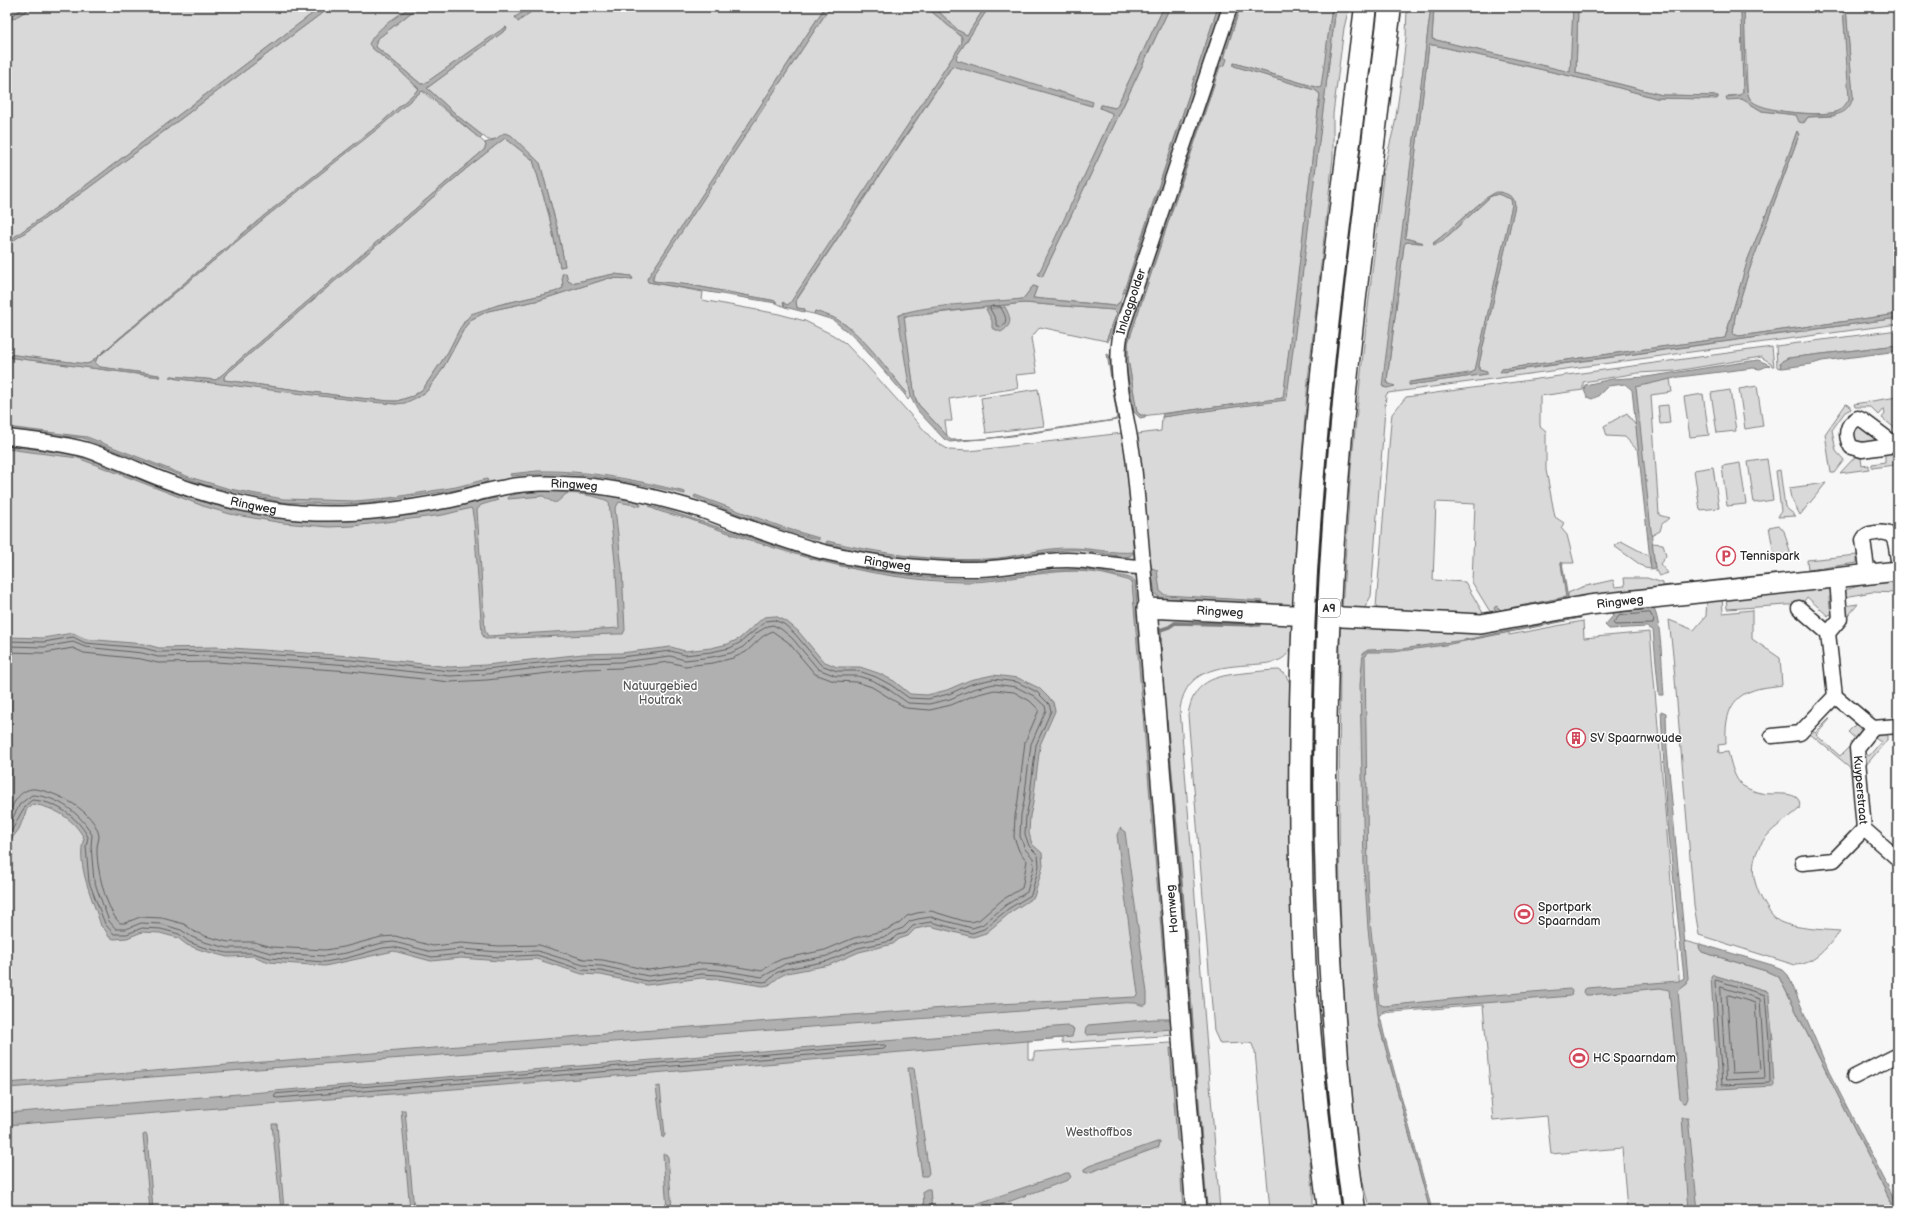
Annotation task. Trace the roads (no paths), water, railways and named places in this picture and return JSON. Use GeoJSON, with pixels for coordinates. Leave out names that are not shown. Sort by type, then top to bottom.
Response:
{"type":"FeatureCollection","features":[{"type":"Feature","properties":{"kind":"highway","name":"A9"},"geometry":{"type":"LineString","coordinates":[[1329,1210],[1312,1057],[1305,974],[1300,790],[1303,634],[1318,426],[1336,247],[1366,7]]}},
{"type":"Feature","properties":{"kind":"highway","name":"A9"},"geometry":{"type":"LineString","coordinates":[[1354,1210],[1346,1153],[1331,980],[1325,810],[1327,660],[1331,568],[1343,414],[1361,236],[1390,7]]}},
{"type":"Feature","properties":{"kind":"street","name":"Inlaagpolder"},"geometry":{"type":"LineString","coordinates":[[1147,608],[1133,458],[1119,368],[1119,339],[1230,7]]}},
{"type":"Feature","properties":{"kind":"street","name":"Ringweg"},"geometry":{"type":"LineString","coordinates":[[7,437],[72,446],[204,493],[248,504],[288,511],[329,513],[373,511],[441,502],[512,486],[537,483],[569,484],[606,488],[658,498],[821,551],[872,560],[955,569],[991,568],[1064,560],[1100,561],[1143,567]]}},
{"type":"Feature","properties":{"kind":"street"},"geometry":{"type":"LineString","coordinates":[[1868,574],[1863,540],[1865,536],[1870,533],[1889,533],[1894,538],[1898,560]]}},
{"type":"Feature","properties":{"kind":"street","name":"Ringweg"},"geometry":{"type":"LineString","coordinates":[[1342,618],[1481,624],[1589,605],[1898,571]]}},
{"type":"Feature","properties":{"kind":"street"},"geometry":{"type":"LineString","coordinates":[[1828,633],[1840,619],[1837,578]]}},
{"type":"Feature","properties":{"kind":"street","name":"Ringweg"},"geometry":{"type":"LineString","coordinates":[[1147,608],[1292,615]]}},
{"type":"Feature","properties":{"kind":"street","name":"Hornweg"},"geometry":{"type":"LineString","coordinates":[[1147,608],[1196,1210]]}},
{"type":"Feature","properties":{"kind":"street"},"geometry":{"type":"LineString","coordinates":[[1799,608],[1828,633],[1835,696],[1872,728],[1898,726]]}},
{"type":"Feature","properties":{"kind":"street"},"geometry":{"type":"LineString","coordinates":[[1772,736],[1800,733],[1835,696]]}},
{"type":"Feature","properties":{"kind":"street","name":"Kuyperstraat"},"geometry":{"type":"LineString","coordinates":[[1872,728],[1857,748],[1864,829],[1898,859]]}},
{"type":"Feature","properties":{"kind":"street"},"geometry":{"type":"LineString","coordinates":[[1802,863],[1834,860],[1864,829]]}},
{"type":"Feature","properties":{"kind":"street"},"geometry":{"type":"LineString","coordinates":[[1854,1077],[1898,1055]]}},
{"type":"Feature","properties":{"kind":"water"},"geometry":{"type":"Polygon","coordinates":[[[26,7],[33,7],[7,22],[7,18],[26,7]]]}},
{"type":"Feature","properties":{"kind":"water"},"geometry":{"type":"Polygon","coordinates":[[[321,7],[330,7],[87,189],[7,245],[7,242],[64,202],[321,7]]]}},
{"type":"Feature","properties":{"kind":"water"},"geometry":{"type":"Polygon","coordinates":[[[410,7],[418,7],[376,40],[376,47],[421,84],[424,84],[506,27],[507,29],[427,88],[460,118],[483,136],[480,139],[427,93],[423,91],[420,92],[380,127],[267,216],[97,358],[95,363],[100,367],[159,375],[160,377],[7,357],[7,354],[86,364],[90,363],[266,214],[380,124],[419,89],[369,44],[372,38],[382,28],[410,7]]]}},
{"type":"Feature","properties":{"kind":"water"},"geometry":{"type":"Polygon","coordinates":[[[531,7],[537,7],[518,22],[515,17],[531,7]]]}},
{"type":"Feature","properties":{"kind":"water"},"geometry":{"type":"Polygon","coordinates":[[[825,7],[830,7],[652,277],[653,281],[690,285],[776,301],[776,303],[648,282],[647,279],[825,7]]]}},
{"type":"Feature","properties":{"kind":"water"},"geometry":{"type":"Polygon","coordinates":[[[926,7],[934,7],[959,31],[967,35],[985,7],[989,7],[956,57],[957,60],[1093,102],[1092,106],[952,66],[798,297],[796,301],[797,308],[805,309],[804,312],[785,307],[783,302],[787,305],[790,303],[962,43],[962,37],[926,7]]]}},
{"type":"Feature","properties":{"kind":"water"},"geometry":{"type":"Polygon","coordinates":[[[1164,7],[1170,7],[1042,277],[1038,275],[1112,116],[1112,113],[1100,108],[1101,105],[1115,108],[1117,106],[1164,7]]]}},
{"type":"Feature","properties":{"kind":"water"},"geometry":{"type":"Polygon","coordinates":[[[1218,7],[1222,7],[1127,295],[1124,293],[1218,7]]]}},
{"type":"Feature","properties":{"kind":"water"},"geometry":{"type":"Polygon","coordinates":[[[1237,7],[1240,7],[1224,57],[1227,59],[1225,65],[1219,67],[1128,343],[1128,359],[1137,412],[1140,415],[1146,415],[1145,417],[1140,418],[1134,412],[1125,359],[1125,344],[1237,7]]]}},
{"type":"Feature","properties":{"kind":"water"},"geometry":{"type":"Polygon","coordinates":[[[1332,7],[1336,7],[1286,400],[1162,417],[1163,414],[1283,398],[1320,94],[1315,90],[1234,66],[1234,63],[1319,88],[1321,87],[1332,7]]]}},
{"type":"Feature","properties":{"kind":"water"},"geometry":{"type":"Polygon","coordinates":[[[1431,7],[1434,7],[1432,39],[1570,72],[1573,7],[1578,7],[1576,73],[1662,95],[1718,96],[1718,98],[1656,98],[1605,84],[1429,45],[1405,238],[1423,243],[1406,242],[1404,245],[1387,380],[1387,383],[1395,386],[1387,388],[1382,386],[1431,7]]]}},
{"type":"Feature","properties":{"kind":"water"},"geometry":{"type":"Polygon","coordinates":[[[1741,7],[1744,7],[1745,69],[1747,92],[1750,99],[1755,103],[1777,110],[1805,114],[1818,114],[1836,112],[1844,107],[1849,99],[1843,7],[1846,7],[1853,96],[1851,104],[1847,109],[1835,115],[1808,117],[1803,123],[1799,122],[1796,115],[1762,111],[1742,99],[1727,100],[1726,97],[1740,95],[1743,92],[1741,7]]]}},
{"type":"Feature","properties":{"kind":"water"},"geometry":{"type":"Polygon","coordinates":[[[1797,131],[1799,135],[1750,268],[1735,316],[1733,334],[1739,336],[1898,314],[1898,318],[1500,372],[1502,369],[1725,338],[1748,259],[1778,185],[1797,131]]]}},
{"type":"Feature","properties":{"kind":"water"},"geometry":{"type":"Polygon","coordinates":[[[504,133],[511,135],[540,163],[558,231],[565,266],[560,267],[549,215],[533,160],[505,138],[467,168],[224,376],[224,380],[349,397],[397,401],[413,396],[423,389],[448,352],[460,328],[471,314],[498,305],[555,292],[563,288],[562,274],[566,273],[568,281],[572,283],[614,274],[631,276],[633,279],[609,278],[540,300],[488,311],[472,319],[465,327],[442,370],[427,391],[405,403],[396,404],[370,402],[171,378],[171,376],[216,380],[484,150],[486,146],[485,143],[496,139],[504,133]]]}},
{"type":"Feature","properties":{"kind":"water"},"geometry":{"type":"Polygon","coordinates":[[[1496,192],[1511,196],[1515,205],[1479,364],[1479,370],[1487,372],[1487,374],[1409,385],[1411,382],[1470,374],[1475,370],[1512,205],[1511,199],[1498,194],[1491,196],[1443,240],[1434,245],[1433,244],[1486,198],[1496,192]]]}},
{"type":"Feature","properties":{"kind":"water"},"geometry":{"type":"Polygon","coordinates":[[[1033,286],[1037,287],[1033,298],[1115,306],[1120,302],[1123,304],[1108,342],[1106,341],[1117,313],[1114,310],[1024,303],[904,316],[917,403],[951,440],[979,439],[950,442],[944,439],[918,411],[911,398],[898,316],[906,312],[920,309],[1023,299],[1033,286]]]}},
{"type":"Feature","properties":{"kind":"water"},"geometry":{"type":"Polygon","coordinates":[[[1005,307],[1010,321],[1008,327],[1001,332],[992,328],[992,321],[986,309],[1005,307]]]}},
{"type":"Feature","properties":{"kind":"water"},"geometry":{"type":"Polygon","coordinates":[[[815,311],[836,319],[857,335],[875,354],[907,393],[905,395],[856,339],[833,320],[814,314],[815,311]]]}},
{"type":"Feature","properties":{"kind":"water"},"geometry":{"type":"Polygon","coordinates":[[[1898,345],[1898,351],[1822,361],[1783,368],[1780,367],[1782,361],[1788,358],[1898,345]]]}},
{"type":"Feature","properties":{"kind":"water"},"geometry":{"type":"Polygon","coordinates":[[[1107,354],[1109,355],[1119,418],[1117,420],[992,438],[1116,419],[1117,416],[1107,354]]]}},
{"type":"Feature","properties":{"kind":"water"},"geometry":{"type":"Polygon","coordinates":[[[1758,360],[1770,365],[1760,369],[1753,368],[1679,377],[1636,387],[1655,568],[1651,569],[1632,390],[1625,384],[1608,386],[1598,396],[1592,399],[1587,397],[1584,390],[1585,385],[1612,379],[1646,377],[1758,360]]]}},
{"type":"Feature","properties":{"kind":"water"},"geometry":{"type":"Polygon","coordinates":[[[7,427],[87,437],[189,477],[230,489],[283,499],[355,501],[389,498],[456,487],[487,479],[488,481],[474,487],[371,503],[333,504],[282,502],[205,485],[83,438],[7,430],[7,427]]]}},
{"type":"Feature","properties":{"kind":"water"},"geometry":{"type":"Polygon","coordinates":[[[7,446],[75,454],[161,488],[207,503],[254,514],[297,520],[348,521],[374,519],[427,512],[496,498],[498,500],[481,505],[477,510],[485,631],[488,636],[619,628],[616,572],[609,502],[582,494],[566,494],[557,502],[553,502],[543,496],[508,499],[509,496],[525,492],[558,490],[607,495],[639,502],[641,506],[619,502],[615,509],[622,569],[625,630],[623,634],[485,639],[482,634],[474,522],[471,508],[443,515],[353,526],[329,527],[283,523],[230,514],[203,506],[78,458],[7,449],[7,446]]]}},
{"type":"Feature","properties":{"kind":"water"},"geometry":{"type":"Polygon","coordinates":[[[537,471],[593,474],[667,488],[685,492],[685,494],[641,484],[598,477],[556,474],[511,476],[510,474],[537,471]]]}},
{"type":"Feature","properties":{"kind":"water"},"geometry":{"type":"Polygon","coordinates":[[[695,495],[785,528],[819,538],[819,540],[756,520],[694,497],[695,495]]]}},
{"type":"Feature","properties":{"kind":"water"},"geometry":{"type":"Polygon","coordinates":[[[649,506],[828,562],[905,575],[982,579],[1057,570],[1076,570],[1095,571],[1125,577],[1135,581],[1169,1002],[1167,1001],[1132,583],[1112,576],[1093,572],[1075,571],[1037,574],[1000,580],[962,582],[892,576],[823,562],[756,542],[689,519],[662,512],[649,506]]]}},
{"type":"Feature","properties":{"kind":"water"},"geometry":{"type":"Polygon","coordinates":[[[827,541],[907,556],[967,560],[1008,557],[1060,548],[1134,552],[1130,556],[1124,557],[1088,551],[1067,550],[985,562],[965,563],[925,561],[885,556],[826,543],[827,541]]]}},
{"type":"Feature","properties":{"kind":"water"},"geometry":{"type":"Polygon","coordinates":[[[1562,562],[1568,599],[1497,612],[1494,608],[1496,606],[1501,610],[1566,597],[1562,562]]]}},
{"type":"Feature","properties":{"kind":"water"},"geometry":{"type":"Polygon","coordinates":[[[1152,568],[1157,570],[1160,591],[1165,595],[1263,601],[1264,604],[1160,598],[1155,594],[1152,568]]]}},
{"type":"Feature","properties":{"kind":"water"},"geometry":{"type":"Polygon","coordinates":[[[1654,609],[1659,626],[1664,695],[1659,695],[1653,630],[1647,627],[1609,629],[1605,625],[1613,616],[1611,612],[1615,614],[1617,612],[1654,609]]]}},
{"type":"Feature","properties":{"kind":"water"},"geometry":{"type":"Polygon","coordinates":[[[775,616],[786,621],[798,631],[823,661],[837,667],[860,667],[878,673],[894,681],[910,694],[927,695],[947,690],[970,680],[993,675],[1018,678],[1039,688],[1053,702],[1055,711],[1040,745],[1030,816],[1029,833],[1032,844],[1042,853],[1043,866],[1034,897],[1011,912],[986,933],[973,937],[930,926],[915,929],[908,936],[899,939],[893,944],[859,952],[829,965],[787,973],[769,985],[763,986],[702,978],[647,985],[601,975],[582,974],[536,959],[500,961],[461,958],[431,961],[394,951],[325,966],[269,962],[252,956],[227,957],[187,945],[178,938],[160,933],[142,932],[127,938],[114,939],[109,937],[101,926],[86,883],[82,860],[84,838],[80,831],[69,820],[56,811],[33,804],[27,809],[19,829],[7,845],[7,637],[43,638],[73,633],[86,639],[144,644],[159,648],[217,647],[351,656],[450,667],[486,665],[583,654],[621,653],[671,647],[685,651],[711,648],[728,644],[739,639],[764,617],[775,616]]]}},
{"type":"Feature","properties":{"kind":"water"},"geometry":{"type":"Polygon","coordinates":[[[1579,617],[1581,618],[1445,645],[1393,652],[1367,652],[1365,656],[1368,876],[1370,921],[1379,1004],[1384,1006],[1482,996],[1570,989],[1572,991],[1571,996],[1384,1011],[1380,1016],[1432,1210],[1430,1210],[1379,1024],[1368,929],[1364,865],[1360,685],[1363,653],[1368,650],[1401,649],[1464,640],[1579,617]]]}},
{"type":"Feature","properties":{"kind":"water"},"geometry":{"type":"Polygon","coordinates":[[[1661,711],[1666,713],[1667,748],[1688,978],[1687,984],[1678,991],[1688,1098],[1686,1103],[1683,1103],[1680,1098],[1669,990],[1660,988],[1590,995],[1586,995],[1584,992],[1587,988],[1679,981],[1684,978],[1666,806],[1661,711]]]}},
{"type":"Feature","properties":{"kind":"water"},"geometry":{"type":"Polygon","coordinates":[[[1120,828],[1125,832],[1147,993],[1147,1004],[1144,1005],[1122,1003],[7,1088],[7,1083],[703,1026],[999,1004],[1135,997],[1138,994],[1117,835],[1120,828]]]}},
{"type":"Feature","properties":{"kind":"water"},"geometry":{"type":"Polygon","coordinates":[[[1700,944],[1772,965],[1782,969],[1788,975],[1829,1072],[1898,1206],[1898,1210],[1895,1210],[1779,977],[1766,971],[1702,952],[1699,948],[1700,944]]]}},
{"type":"Feature","properties":{"kind":"water"},"geometry":{"type":"Polygon","coordinates":[[[1713,975],[1767,991],[1769,994],[1774,1086],[1718,1089],[1711,977],[1713,975]]]}},
{"type":"Feature","properties":{"kind":"water"},"geometry":{"type":"Polygon","coordinates":[[[1170,1019],[1173,1022],[1173,1029],[1087,1035],[1085,1033],[1088,1025],[1170,1019]]]}},
{"type":"Feature","properties":{"kind":"water"},"geometry":{"type":"Polygon","coordinates":[[[1067,1026],[1074,1029],[1072,1037],[777,1063],[7,1125],[7,1113],[1067,1026]]]}},
{"type":"Feature","properties":{"kind":"water"},"geometry":{"type":"Polygon","coordinates":[[[1170,1048],[1173,1049],[1182,1138],[1181,1142],[1177,1140],[1170,1048]]]}},
{"type":"Feature","properties":{"kind":"water"},"geometry":{"type":"Polygon","coordinates":[[[908,1068],[914,1068],[929,1173],[927,1176],[922,1176],[908,1068]]]}},
{"type":"Feature","properties":{"kind":"water"},"geometry":{"type":"Polygon","coordinates":[[[660,1086],[665,1135],[663,1138],[656,1087],[660,1086]]]}},
{"type":"Feature","properties":{"kind":"water"},"geometry":{"type":"Polygon","coordinates":[[[401,1110],[405,1110],[414,1210],[410,1210],[401,1110]]]}},
{"type":"Feature","properties":{"kind":"water"},"geometry":{"type":"Polygon","coordinates":[[[1682,1118],[1688,1118],[1698,1210],[1689,1210],[1682,1118]]]}},
{"type":"Feature","properties":{"kind":"water"},"geometry":{"type":"Polygon","coordinates":[[[272,1124],[277,1124],[284,1210],[281,1210],[272,1124]]]}},
{"type":"Feature","properties":{"kind":"water"},"geometry":{"type":"Polygon","coordinates":[[[143,1135],[147,1135],[153,1210],[150,1210],[143,1135]]]}},
{"type":"Feature","properties":{"kind":"water"},"geometry":{"type":"Polygon","coordinates":[[[1160,1142],[1159,1147],[1088,1173],[1084,1172],[1084,1169],[1089,1166],[1160,1142]]]}},
{"type":"Feature","properties":{"kind":"water"},"geometry":{"type":"Polygon","coordinates":[[[663,1154],[666,1154],[668,1157],[672,1210],[667,1210],[663,1154]]]}},
{"type":"Feature","properties":{"kind":"water"},"geometry":{"type":"Polygon","coordinates":[[[1180,1162],[1184,1162],[1188,1210],[1183,1210],[1180,1162]]]}},
{"type":"Feature","properties":{"kind":"water"},"geometry":{"type":"Polygon","coordinates":[[[1069,1173],[1071,1177],[1068,1180],[986,1210],[959,1210],[1069,1173]]]}},
{"type":"Feature","properties":{"kind":"water"},"geometry":{"type":"Polygon","coordinates":[[[930,1189],[932,1210],[924,1210],[923,1191],[930,1189]]]}},
{"type":"Feature","properties":{"kind":"waterway"},"geometry":{"type":"LineString","coordinates":[[1161,667],[1160,630],[1175,623],[1259,625]]}},
{"type":"Feature","properties":{"kind":"waterway"},"geometry":{"type":"LineString","coordinates":[[1166,721],[1182,894],[1206,1210]]}},
{"type":"Feature","properties":{"kind":"place","name":"Tennispark"},"geometry":{"type":"Point","coordinates":[1726,556]}},
{"type":"Feature","properties":{"kind":"place","name":"SV Spaarnwoude"},"geometry":{"type":"Point","coordinates":[1576,738]}},
{"type":"Feature","properties":{"kind":"place","name":"Sportpark Spaarndam"},"geometry":{"type":"Point","coordinates":[1524,914]}},
{"type":"Feature","properties":{"kind":"place","name":"HC Spaarndam"},"geometry":{"type":"Point","coordinates":[1579,1058]}},
{"type":"Feature","properties":{"kind":"park label","name":"Natuurgebied Houtrak"},"geometry":{"type":"Point","coordinates":[660,693]}},
{"type":"Feature","properties":{"kind":"park label","name":"Westhoffbos"},"geometry":{"type":"Point","coordinates":[1099,1132]}}]}
